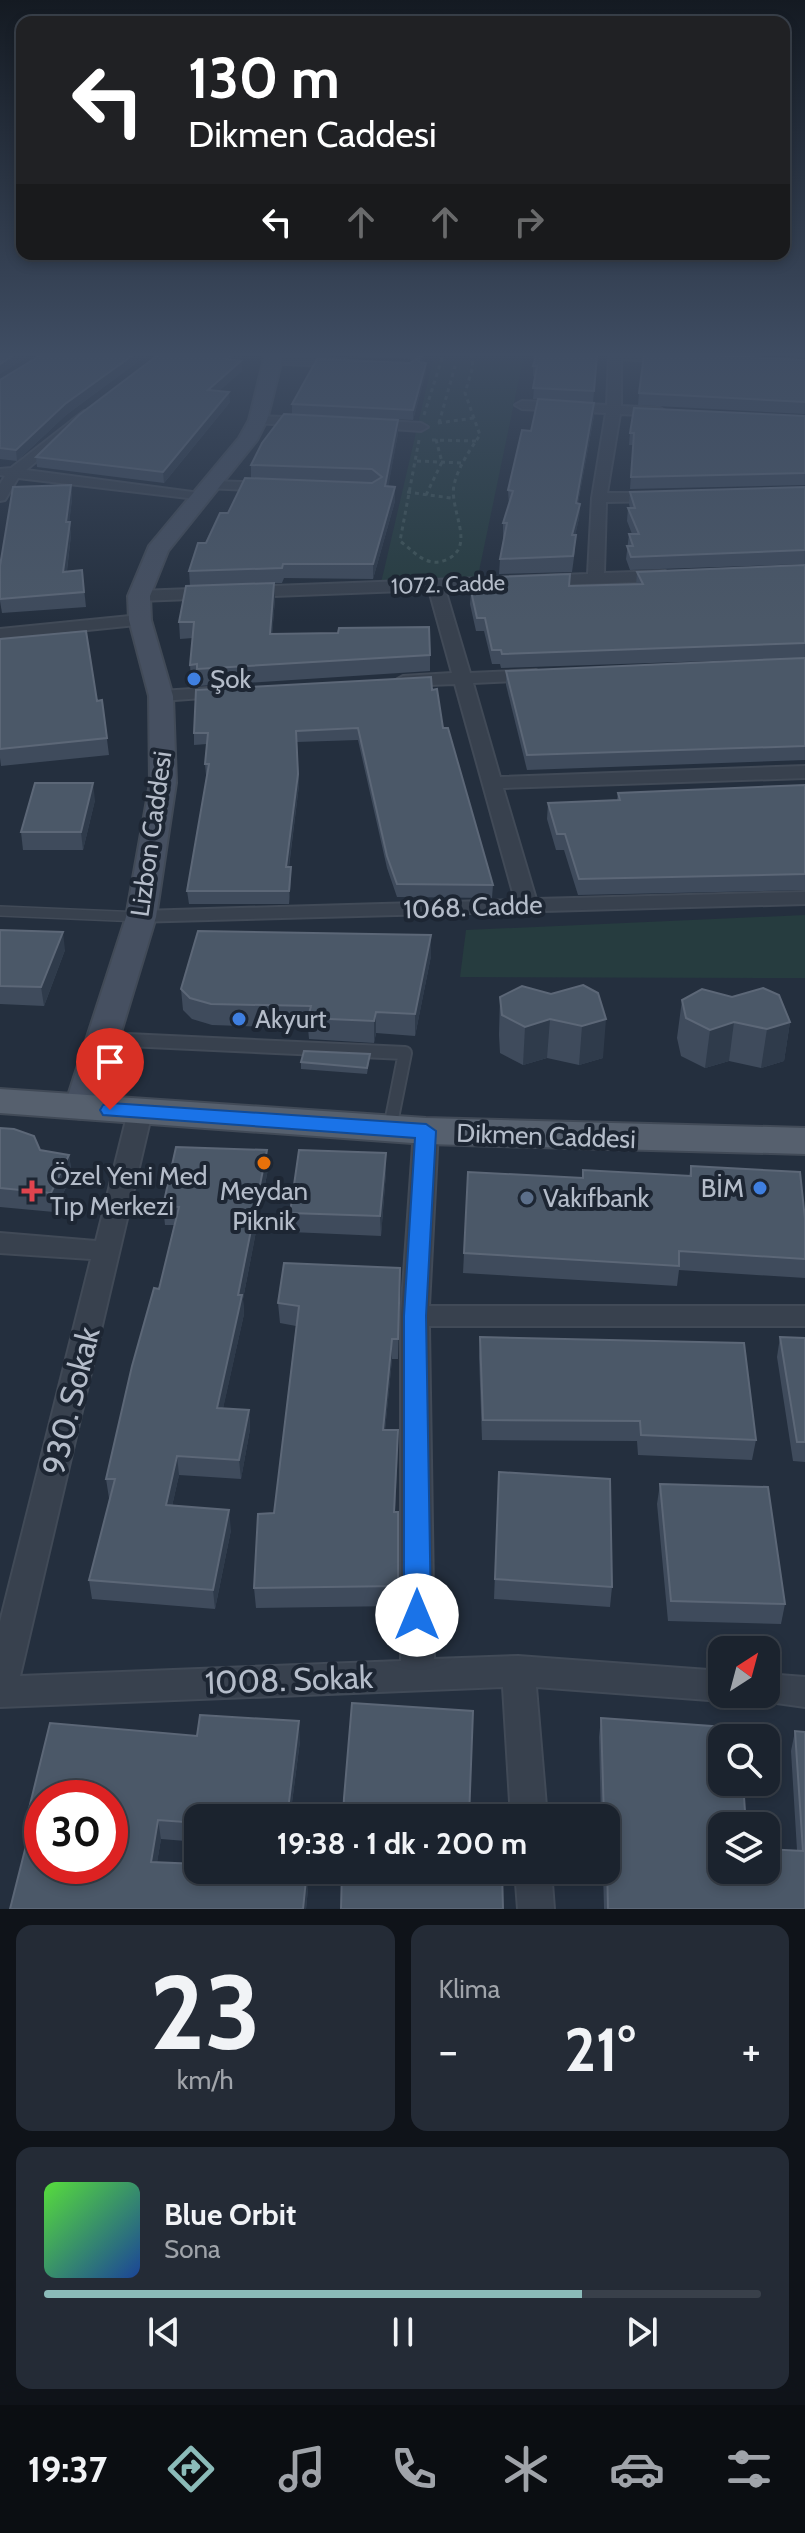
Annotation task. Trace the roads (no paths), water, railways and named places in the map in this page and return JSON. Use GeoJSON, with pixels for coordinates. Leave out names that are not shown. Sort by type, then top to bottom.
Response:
{"type":"FeatureCollection","features":[{"type":"Feature","properties":{"kind":"main road"},"geometry":{"type":"LineString","coordinates":[[139,608],[157,551],[240,444]]}},
{"type":"Feature","properties":{"kind":"main road","name":"Lizbon Caddesi"},"geometry":{"type":"LineString","coordinates":[[81,1108],[106,1039],[141,917],[163,783],[161,696],[139,608]]}},
{"type":"Feature","properties":{"kind":"main road","name":"Dikmen Caddesi"},"geometry":{"type":"LineString","coordinates":[[0,1101],[408,1130],[805,1141]]}},
{"type":"Feature","properties":{"kind":"street"},"geometry":{"type":"LineString","coordinates":[[0,497],[7,472],[44,444]]}},
{"type":"Feature","properties":{"kind":"street"},"geometry":{"type":"LineString","coordinates":[[596,579],[599,498],[608,444]]}},
{"type":"Feature","properties":{"kind":"street"},"geometry":{"type":"LineString","coordinates":[[7,472],[205,491],[284,487]]}},
{"type":"Feature","properties":{"kind":"street"},"geometry":{"type":"LineString","coordinates":[[599,498],[679,496]]}},
{"type":"Feature","properties":{"kind":"street","name":"1072. Cadde"},"geometry":{"type":"LineString","coordinates":[[0,634],[139,608],[436,585],[685,575]]}},
{"type":"Feature","properties":{"kind":"street"},"geometry":{"type":"LineString","coordinates":[[436,585],[527,906]]}},
{"type":"Feature","properties":{"kind":"street"},"geometry":{"type":"LineString","coordinates":[[383,683],[556,674]]}},
{"type":"Feature","properties":{"kind":"street"},"geometry":{"type":"LineString","coordinates":[[161,696],[240,691]]}},
{"type":"Feature","properties":{"kind":"street"},"geometry":{"type":"LineString","coordinates":[[492,783],[805,772]]}},
{"type":"Feature","properties":{"kind":"street","name":"1068. Cadde"},"geometry":{"type":"LineString","coordinates":[[141,917],[805,898]]}},
{"type":"Feature","properties":{"kind":"street","name":"930. Sokak"},"geometry":{"type":"LineString","coordinates":[[0,1691],[140,1112]]}},
{"type":"Feature","properties":{"kind":"street"},"geometry":{"type":"LineString","coordinates":[[408,1130],[415,1316],[418,1675]]}},
{"type":"Feature","properties":{"kind":"street"},"geometry":{"type":"LineString","coordinates":[[0,1243],[107,1251]]}},
{"type":"Feature","properties":{"kind":"street"},"geometry":{"type":"LineString","coordinates":[[415,1316],[805,1316]]}},
{"type":"Feature","properties":{"kind":"street"},"geometry":{"type":"LineString","coordinates":[[518,1671],[528,1804]]}},
{"type":"Feature","properties":{"kind":"street","name":"1008. Sokak"},"geometry":{"type":"LineString","coordinates":[[0,1691],[518,1671],[708,1685]]}},
{"type":"Feature","properties":{"kind":"street"},"geometry":{"type":"LineString","coordinates":[[780,1690],[805,1692]]}},
{"type":"Feature","properties":{"kind":"street"},"geometry":{"type":"LineString","coordinates":[[534,1884],[536,1909]]}},
{"type":"Feature","properties":{"kind":"lane"},"geometry":{"type":"LineString","coordinates":[[0,911],[141,917]]}},
{"type":"Feature","properties":{"kind":"lane"},"geometry":{"type":"LineString","coordinates":[[106,1039],[405,1053],[408,1130]]}},
{"type":"Feature","properties":{"kind":"place","name":"Şok"},"geometry":{"type":"Point","coordinates":[194,679]}},
{"type":"Feature","properties":{"kind":"place","name":"Akyurt"},"geometry":{"type":"Point","coordinates":[239,1019]}},
{"type":"Feature","properties":{"kind":"place","name":"Meydan Piknik"},"geometry":{"type":"Point","coordinates":[264,1163]}},
{"type":"Feature","properties":{"kind":"place","name":"BİM"},"geometry":{"type":"Point","coordinates":[760,1188]}},
{"type":"Feature","properties":{"kind":"place","name":"Özel Yeni Med Tıp Merkezi"},"geometry":{"type":"Point","coordinates":[32,1191]}},
{"type":"Feature","properties":{"kind":"place","name":"Vakıfbank"},"geometry":{"type":"Point","coordinates":[527,1198]}}]}
